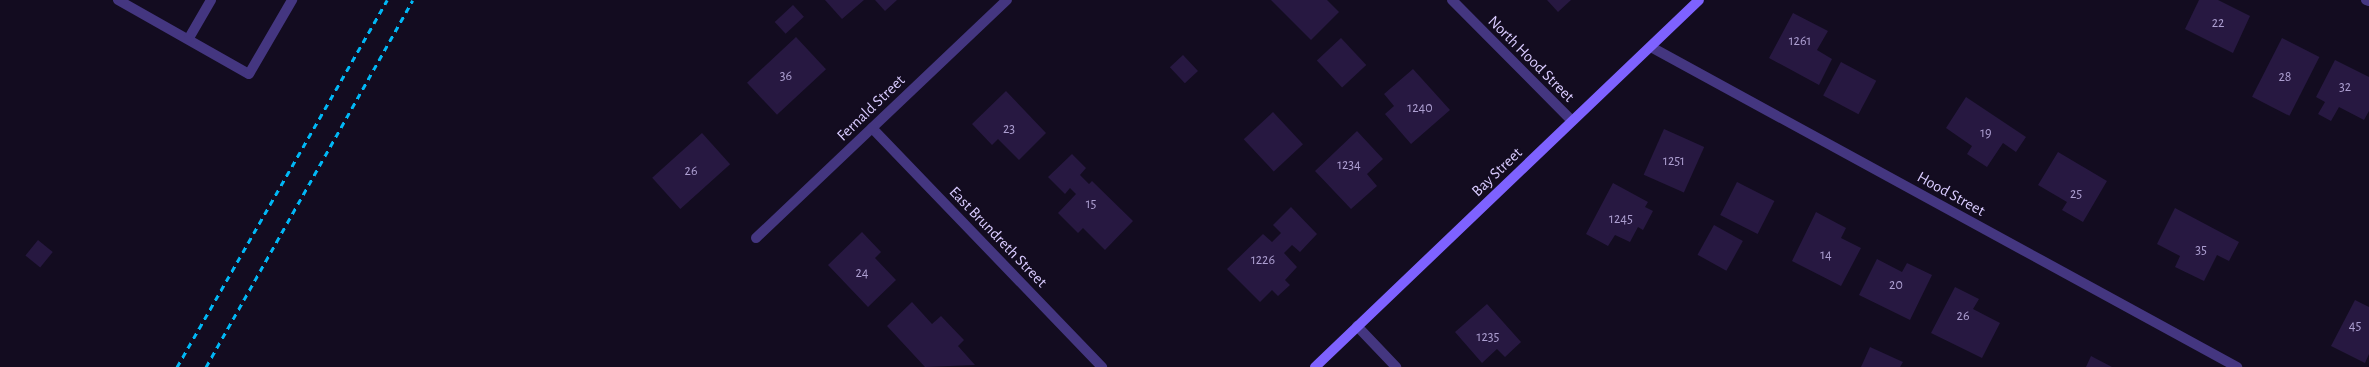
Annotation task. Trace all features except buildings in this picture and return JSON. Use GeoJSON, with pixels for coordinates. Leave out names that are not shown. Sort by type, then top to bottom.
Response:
{"type":"FeatureCollection","features":[{"type":"Feature","properties":{"kind":"main road","name":"Bay Street"},"geometry":{"type":"LineString","coordinates":[[1315,367],[1699,0]]}},
{"type":"Feature","properties":{"kind":"street"},"geometry":{"type":"LineString","coordinates":[[118,0],[188,38],[249,74],[292,0]]}},
{"type":"Feature","properties":{"kind":"street"},"geometry":{"type":"LineString","coordinates":[[188,38],[211,0]]}},
{"type":"Feature","properties":{"kind":"street","name":"Fernald Street"},"geometry":{"type":"LineString","coordinates":[[756,238],[1007,0]]}},
{"type":"Feature","properties":{"kind":"street","name":"North Hood Street"},"geometry":{"type":"LineString","coordinates":[[1452,0],[1572,121]]}},
{"type":"Feature","properties":{"kind":"street","name":"Hood Street"},"geometry":{"type":"LineString","coordinates":[[1651,46],[2238,367]]}},
{"type":"Feature","properties":{"kind":"street","name":"East Brundreth Street"},"geometry":{"type":"LineString","coordinates":[[872,128],[1102,367]]}},
{"type":"Feature","properties":{"kind":"street"},"geometry":{"type":"LineString","coordinates":[[1357,326],[1396,367]]}},
{"type":"Feature","properties":{"kind":"railway"},"geometry":{"type":"LineString","coordinates":[[177,367],[387,0]]}},
{"type":"Feature","properties":{"kind":"railway"},"geometry":{"type":"LineString","coordinates":[[206,367],[413,0]]}}]}
